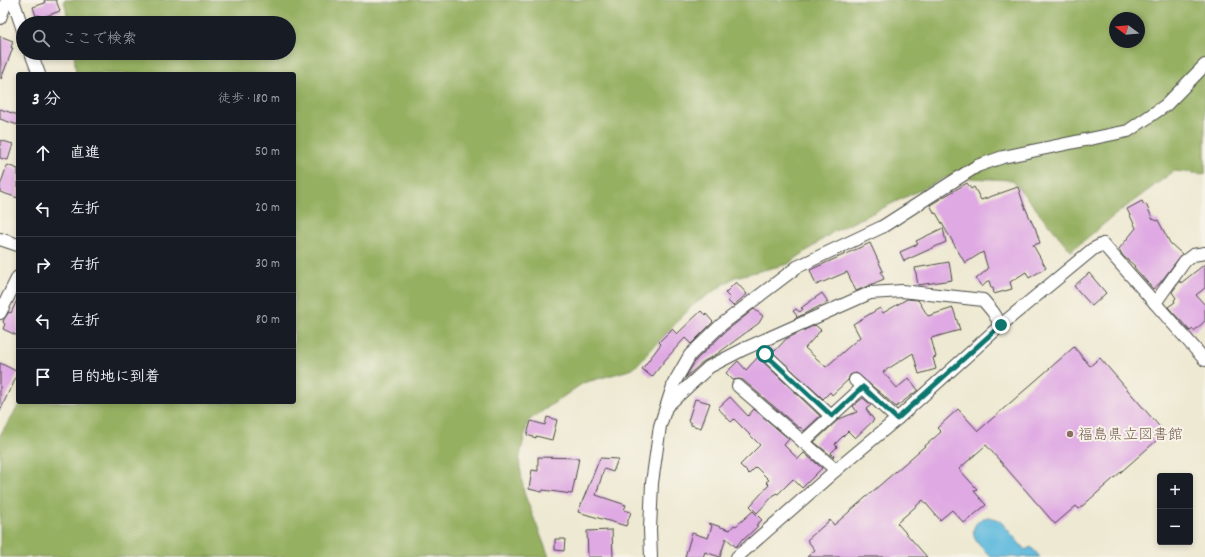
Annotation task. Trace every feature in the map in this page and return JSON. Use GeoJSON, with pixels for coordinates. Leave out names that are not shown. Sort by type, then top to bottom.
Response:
{"type":"FeatureCollection","features":[{"type":"Feature","properties":{"kind":"street"},"geometry":{"type":"LineString","coordinates":[[0,18],[7,0]]}},
{"type":"Feature","properties":{"kind":"street"},"geometry":{"type":"LineString","coordinates":[[13,0],[18,16]]}},
{"type":"Feature","properties":{"kind":"street"},"geometry":{"type":"LineString","coordinates":[[33,60],[37,72]]}},
{"type":"Feature","properties":{"kind":"street"},"geometry":{"type":"LineString","coordinates":[[650,557],[652,483],[660,426],[674,383],[690,356],[721,325],[797,267],[882,227],[977,166],[1003,157],[1128,131],[1166,105],[1205,65]]}},
{"type":"Feature","properties":{"kind":"street"},"geometry":{"type":"LineString","coordinates":[[0,239],[16,244]]}},
{"type":"Feature","properties":{"kind":"street"},"geometry":{"type":"LineString","coordinates":[[737,557],[836,470],[897,419],[1001,325],[1093,249],[1103,244],[1155,303],[1203,354]]}},
{"type":"Feature","properties":{"kind":"street"},"geometry":{"type":"LineString","coordinates":[[1155,303],[1185,261],[1193,255],[1205,253]]}},
{"type":"Feature","properties":{"kind":"street"},"geometry":{"type":"LineString","coordinates":[[0,313],[16,281]]}},
{"type":"Feature","properties":{"kind":"street"},"geometry":{"type":"LineString","coordinates":[[667,406],[709,368],[744,349],[870,293],[902,291],[983,300],[1001,325]]}},
{"type":"Feature","properties":{"kind":"street"},"geometry":{"type":"LineString","coordinates":[[765,354],[832,416]]}},
{"type":"Feature","properties":{"kind":"street"},"geometry":{"type":"LineString","coordinates":[[803,442],[832,416],[859,383],[897,419]]}},
{"type":"Feature","properties":{"kind":"street"},"geometry":{"type":"LineString","coordinates":[[738,386],[836,470]]}},
{"type":"Feature","properties":{"kind":"green space"},"geometry":{"type":"Polygon","coordinates":[[[64,0],[1205,0],[1205,174],[1174,171],[1116,214],[1071,251],[1012,180],[947,177],[833,232],[788,264],[735,277],[693,305],[633,369],[583,383],[528,421],[519,460],[524,493],[549,557],[0,557],[0,435],[20,404],[296,404],[296,72],[76,72],[75,60],[296,60],[296,16],[67,16],[64,0]]]}},
{"type":"Feature","properties":{"kind":"water"},"geometry":{"type":"Polygon","coordinates":[[[988,517],[997,519],[1001,522],[1025,550],[1031,547],[1040,557],[991,557],[977,542],[973,532],[975,525],[980,520],[988,517]]]}},
{"type":"Feature","properties":{"kind":"building"},"geometry":{"type":"Polygon","coordinates":[[[44,0],[56,0],[60,11],[46,16],[36,16],[33,7],[45,3],[44,0]]]}},
{"type":"Feature","properties":{"kind":"building"},"geometry":{"type":"Polygon","coordinates":[[[0,36],[13,41],[11,48],[13,48],[1,79],[0,36]]]}},
{"type":"Feature","properties":{"kind":"building"},"geometry":{"type":"Polygon","coordinates":[[[0,109],[16,114],[16,124],[0,119],[0,109]]]}},
{"type":"Feature","properties":{"kind":"building"},"geometry":{"type":"Polygon","coordinates":[[[0,140],[13,144],[8,160],[0,158],[0,140]]]}},
{"type":"Feature","properties":{"kind":"building"},"geometry":{"type":"Polygon","coordinates":[[[7,165],[16,168],[16,197],[0,192],[0,186],[7,165]]]}},
{"type":"Feature","properties":{"kind":"building"},"geometry":{"type":"Polygon","coordinates":[[[967,183],[971,189],[974,187],[981,200],[1018,187],[1040,243],[1033,245],[1046,268],[1029,278],[1026,272],[1010,282],[1012,289],[994,294],[989,280],[982,287],[976,279],[988,269],[983,252],[965,263],[930,205],[967,183]]]}},
{"type":"Feature","properties":{"kind":"building"},"geometry":{"type":"Polygon","coordinates":[[[1142,201],[1144,205],[1146,204],[1153,220],[1158,220],[1170,243],[1182,254],[1160,283],[1153,289],[1134,267],[1135,266],[1123,256],[1119,249],[1136,228],[1127,209],[1142,201]]]}},
{"type":"Feature","properties":{"kind":"building"},"geometry":{"type":"Polygon","coordinates":[[[943,228],[946,242],[904,261],[900,252],[918,244],[916,241],[943,228]]]}},
{"type":"Feature","properties":{"kind":"building"},"geometry":{"type":"Polygon","coordinates":[[[870,243],[883,271],[881,272],[884,279],[856,291],[847,272],[816,285],[810,270],[870,243]]]}},
{"type":"Feature","properties":{"kind":"building"},"geometry":{"type":"Polygon","coordinates":[[[949,262],[952,280],[918,285],[915,268],[949,262]]]}},
{"type":"Feature","properties":{"kind":"building"},"geometry":{"type":"Polygon","coordinates":[[[1205,264],[1205,288],[1196,295],[1205,305],[1205,321],[1194,331],[1193,329],[1190,331],[1168,307],[1175,302],[1174,300],[1176,298],[1172,292],[1180,281],[1181,283],[1205,264]]]}},
{"type":"Feature","properties":{"kind":"building"},"geometry":{"type":"Polygon","coordinates":[[[1089,273],[1106,293],[1092,306],[1074,286],[1089,273]]]}},
{"type":"Feature","properties":{"kind":"building"},"geometry":{"type":"Polygon","coordinates":[[[736,282],[747,294],[733,306],[728,301],[730,298],[725,293],[736,282]]]}},
{"type":"Feature","properties":{"kind":"building"},"geometry":{"type":"Polygon","coordinates":[[[822,293],[828,302],[794,319],[797,316],[793,311],[796,309],[800,312],[803,309],[801,308],[822,293]]]}},
{"type":"Feature","properties":{"kind":"building"},"geometry":{"type":"Polygon","coordinates":[[[907,299],[918,300],[928,316],[953,308],[960,330],[931,338],[936,357],[933,358],[936,369],[919,374],[913,353],[883,372],[897,388],[909,378],[918,390],[896,407],[856,373],[850,375],[848,380],[832,395],[830,392],[823,399],[767,347],[769,346],[775,351],[786,339],[815,325],[821,330],[805,348],[826,367],[860,337],[853,324],[880,308],[883,313],[907,299]]]}},
{"type":"Feature","properties":{"kind":"building"},"geometry":{"type":"Polygon","coordinates":[[[16,302],[16,335],[3,329],[5,324],[3,322],[4,319],[9,312],[11,313],[16,302]]]}},
{"type":"Feature","properties":{"kind":"building"},"geometry":{"type":"Polygon","coordinates":[[[754,309],[763,316],[759,323],[717,354],[704,361],[685,378],[696,360],[726,331],[754,309]]]}},
{"type":"Feature","properties":{"kind":"building"},"geometry":{"type":"Polygon","coordinates":[[[701,311],[713,322],[691,344],[685,338],[652,377],[642,369],[661,344],[659,342],[672,329],[677,334],[701,311]]]}},
{"type":"Feature","properties":{"kind":"building"},"geometry":{"type":"Polygon","coordinates":[[[1074,347],[1090,366],[1100,358],[1165,433],[1079,509],[1076,506],[1055,524],[986,445],[959,469],[977,489],[974,491],[986,505],[964,523],[952,510],[940,520],[923,500],[897,523],[927,557],[807,557],[815,550],[807,540],[830,520],[834,525],[941,432],[937,428],[958,409],[978,431],[1074,347]]]}},
{"type":"Feature","properties":{"kind":"building"},"geometry":{"type":"Polygon","coordinates":[[[758,357],[820,416],[804,431],[743,380],[733,380],[726,373],[738,361],[746,370],[758,357]]]}},
{"type":"Feature","properties":{"kind":"building"},"geometry":{"type":"Polygon","coordinates":[[[0,363],[16,371],[16,377],[0,411],[0,363]]]}},
{"type":"Feature","properties":{"kind":"building"},"geometry":{"type":"Polygon","coordinates":[[[730,397],[748,416],[754,409],[789,439],[784,445],[798,459],[804,453],[822,468],[802,488],[793,479],[778,494],[776,493],[757,513],[750,506],[769,485],[766,482],[769,480],[756,467],[749,474],[740,465],[760,445],[734,419],[731,422],[718,408],[730,397]]]}},
{"type":"Feature","properties":{"kind":"building"},"geometry":{"type":"Polygon","coordinates":[[[863,398],[871,405],[866,409],[874,420],[855,438],[848,431],[835,444],[837,447],[831,453],[834,456],[833,457],[814,442],[839,419],[857,412],[853,406],[863,398]]]}},
{"type":"Feature","properties":{"kind":"building"},"geometry":{"type":"Polygon","coordinates":[[[695,399],[710,403],[701,428],[691,425],[688,421],[695,399]]]}},
{"type":"Feature","properties":{"kind":"building"},"geometry":{"type":"Polygon","coordinates":[[[547,417],[557,420],[552,440],[527,435],[531,421],[545,425],[547,417]]]}},
{"type":"Feature","properties":{"kind":"building"},"geometry":{"type":"Polygon","coordinates":[[[538,457],[579,458],[572,494],[543,490],[542,492],[529,489],[532,470],[538,471],[538,457]]]}},
{"type":"Feature","properties":{"kind":"building"},"geometry":{"type":"Polygon","coordinates":[[[600,458],[618,459],[613,472],[604,469],[596,495],[626,505],[624,510],[631,512],[626,526],[578,512],[600,458]]]}},
{"type":"Feature","properties":{"kind":"building"},"geometry":{"type":"Polygon","coordinates":[[[753,511],[762,520],[756,525],[758,526],[744,539],[743,538],[736,547],[726,538],[720,557],[705,552],[703,557],[685,557],[692,533],[708,538],[712,526],[709,523],[730,530],[734,525],[736,526],[753,511]]]}},
{"type":"Feature","properties":{"kind":"building"},"geometry":{"type":"Polygon","coordinates":[[[612,530],[613,557],[588,557],[587,531],[612,530]]]}},
{"type":"Feature","properties":{"kind":"building"},"geometry":{"type":"Polygon","coordinates":[[[555,539],[565,539],[564,551],[555,550],[555,539]]]}},
{"type":"Feature","properties":{"kind":"place","name":"福島県立図書館"},"geometry":{"type":"Point","coordinates":[1070,434]}},
{"type":"Feature","properties":{"kind":"route"},"geometry":{"type":"LineString","coordinates":[[765,354],[832,416],[863,387],[897,419],[1001,325]]}}]}
